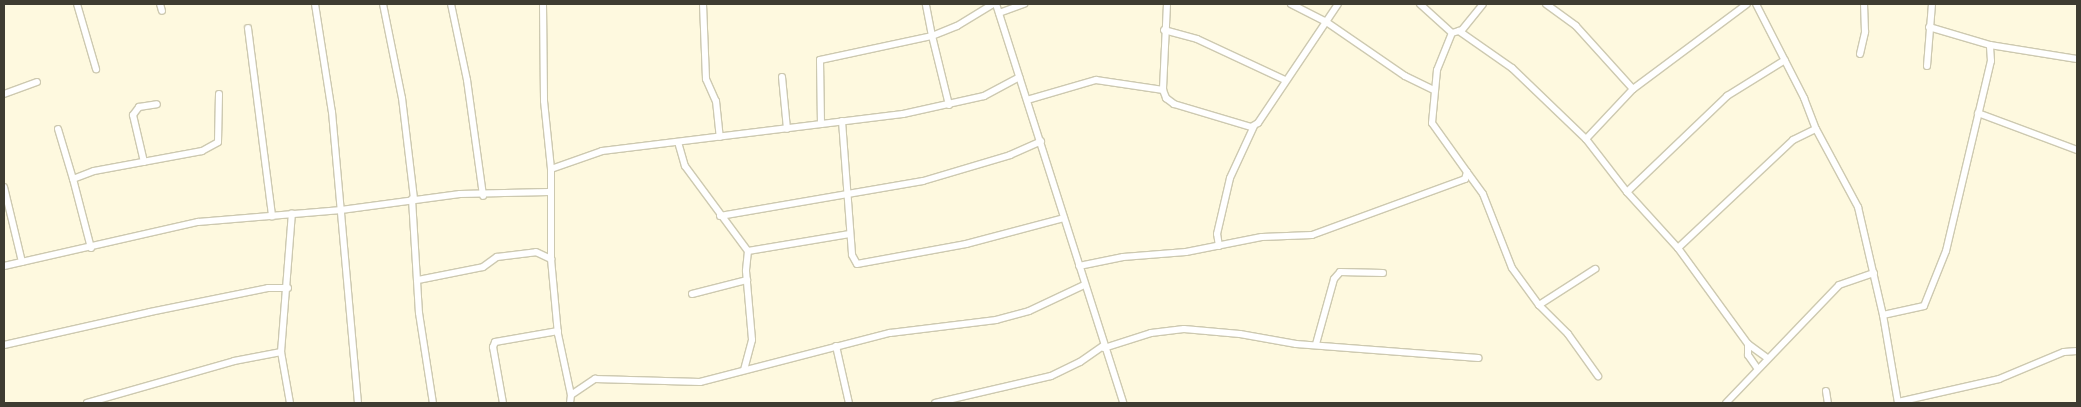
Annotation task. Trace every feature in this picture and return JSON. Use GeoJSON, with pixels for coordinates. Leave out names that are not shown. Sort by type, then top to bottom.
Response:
{"type":"FeatureCollection","features":[{"type":"Feature","properties":{"kind":"street"},"geometry":{"type":"LineString","coordinates":[[77,4],[96,69]]}},
{"type":"Feature","properties":{"kind":"street"},"geometry":{"type":"LineString","coordinates":[[160,4],[162,11]]}},
{"type":"Feature","properties":{"kind":"street"},"geometry":{"type":"LineString","coordinates":[[315,4],[332,112],[358,403]]}},
{"type":"Feature","properties":{"kind":"street"},"geometry":{"type":"LineString","coordinates":[[383,4],[402,98],[413,199],[419,313],[433,403]]}},
{"type":"Feature","properties":{"kind":"street"},"geometry":{"type":"LineString","coordinates":[[451,4],[467,80],[483,196]]}},
{"type":"Feature","properties":{"kind":"street"},"geometry":{"type":"LineString","coordinates":[[543,4],[544,101],[551,169],[549,192],[551,259],[558,331],[571,396],[570,403]]}},
{"type":"Feature","properties":{"kind":"street"},"geometry":{"type":"LineString","coordinates":[[703,4],[706,79],[716,101],[720,137]]}},
{"type":"Feature","properties":{"kind":"street"},"geometry":{"type":"LineString","coordinates":[[926,4],[949,105]]}},
{"type":"Feature","properties":{"kind":"street"},"geometry":{"type":"LineString","coordinates":[[821,124],[820,60],[932,36],[957,26],[995,4],[1041,141],[1103,347],[1123,403]]}},
{"type":"Feature","properties":{"kind":"street"},"geometry":{"type":"LineString","coordinates":[[999,13],[1024,4]]}},
{"type":"Feature","properties":{"kind":"street"},"geometry":{"type":"LineString","coordinates":[[1167,4],[1164,30],[1163,90],[1166,98],[1174,104],[1254,126]]}},
{"type":"Feature","properties":{"kind":"street"},"geometry":{"type":"LineString","coordinates":[[1291,4],[1324,21],[1405,76],[1434,90]]}},
{"type":"Feature","properties":{"kind":"street"},"geometry":{"type":"LineString","coordinates":[[1219,246],[1217,234],[1230,178],[1254,126],[1324,21],[1338,4]]}},
{"type":"Feature","properties":{"kind":"street"},"geometry":{"type":"LineString","coordinates":[[1420,4],[1456,32],[1512,68],[1586,139],[1627,192],[1678,248],[1748,344],[1767,358]]}},
{"type":"Feature","properties":{"kind":"street"},"geometry":{"type":"LineString","coordinates":[[1484,4],[1475,18],[1456,32],[1438,70],[1432,112],[1434,130],[1483,194],[1512,268],[1539,305],[1568,334],[1598,376]]}},
{"type":"Feature","properties":{"kind":"street"},"geometry":{"type":"LineString","coordinates":[[1546,4],[1576,26],[1634,89]]}},
{"type":"Feature","properties":{"kind":"street"},"geometry":{"type":"LineString","coordinates":[[1586,139],[1634,89],[1747,4]]}},
{"type":"Feature","properties":{"kind":"street"},"geometry":{"type":"LineString","coordinates":[[1756,4],[1785,60],[1816,129],[1858,207],[1883,315],[1898,402],[1999,379],[2064,352],[2077,351]]}},
{"type":"Feature","properties":{"kind":"street"},"geometry":{"type":"LineString","coordinates":[[1860,54],[1865,32],[1864,4]]}},
{"type":"Feature","properties":{"kind":"street"},"geometry":{"type":"LineString","coordinates":[[1927,66],[1932,4]]}},
{"type":"Feature","properties":{"kind":"street"},"geometry":{"type":"LineString","coordinates":[[1929,27],[1990,45],[2077,59]]}},
{"type":"Feature","properties":{"kind":"street"},"geometry":{"type":"LineString","coordinates":[[248,28],[272,216]]}},
{"type":"Feature","properties":{"kind":"street"},"geometry":{"type":"LineString","coordinates":[[1164,30],[1197,39],[1285,80]]}},
{"type":"Feature","properties":{"kind":"street"},"geometry":{"type":"LineString","coordinates":[[1883,315],[1924,306],[1946,251],[1991,61],[1990,45]]}},
{"type":"Feature","properties":{"kind":"street"},"geometry":{"type":"LineString","coordinates":[[1627,192],[1727,96],[1785,60]]}},
{"type":"Feature","properties":{"kind":"street"},"geometry":{"type":"LineString","coordinates":[[782,77],[787,129]]}},
{"type":"Feature","properties":{"kind":"street"},"geometry":{"type":"LineString","coordinates":[[551,169],[602,151],[903,114],[949,105],[984,96],[1019,77]]}},
{"type":"Feature","properties":{"kind":"street"},"geometry":{"type":"LineString","coordinates":[[1027,100],[1096,80],[1163,90]]}},
{"type":"Feature","properties":{"kind":"street"},"geometry":{"type":"LineString","coordinates":[[4,94],[37,82]]}},
{"type":"Feature","properties":{"kind":"street"},"geometry":{"type":"LineString","coordinates":[[73,179],[94,171],[202,151],[218,142],[219,94]]}},
{"type":"Feature","properties":{"kind":"street"},"geometry":{"type":"LineString","coordinates":[[144,162],[133,115],[139,107],[157,104]]}},
{"type":"Feature","properties":{"kind":"street"},"geometry":{"type":"LineString","coordinates":[[1978,113],[2077,150]]}},
{"type":"Feature","properties":{"kind":"street"},"geometry":{"type":"LineString","coordinates":[[842,121],[846,194],[853,259],[863,264],[1004,235],[1064,218]]}},
{"type":"Feature","properties":{"kind":"street"},"geometry":{"type":"LineString","coordinates":[[58,129],[91,248]]}},
{"type":"Feature","properties":{"kind":"street"},"geometry":{"type":"LineString","coordinates":[[1678,248],[1793,140],[1816,129]]}},
{"type":"Feature","properties":{"kind":"street"},"geometry":{"type":"LineString","coordinates":[[720,216],[846,194],[895,188],[966,170],[1041,141]]}},
{"type":"Feature","properties":{"kind":"street"},"geometry":{"type":"LineString","coordinates":[[678,142],[685,166],[720,216],[748,250],[747,280],[752,340],[744,369]]}},
{"type":"Feature","properties":{"kind":"street"},"geometry":{"type":"LineString","coordinates":[[1079,266],[1123,257],[1219,246],[1262,237],[1312,236],[1461,181],[1466,177],[1467,172]]}},
{"type":"Feature","properties":{"kind":"street"},"geometry":{"type":"LineString","coordinates":[[4,187],[22,262]]}},
{"type":"Feature","properties":{"kind":"street"},"geometry":{"type":"LineString","coordinates":[[4,266],[91,248],[198,222],[341,210],[460,194],[483,196],[509,192],[549,192]]}},
{"type":"Feature","properties":{"kind":"street"},"geometry":{"type":"LineString","coordinates":[[290,403],[281,352],[288,288],[292,213]]}},
{"type":"Feature","properties":{"kind":"street"},"geometry":{"type":"LineString","coordinates":[[748,250],[850,234]]}},
{"type":"Feature","properties":{"kind":"street"},"geometry":{"type":"LineString","coordinates":[[418,280],[483,267],[497,257],[536,252],[551,259]]}},
{"type":"Feature","properties":{"kind":"street"},"geometry":{"type":"LineString","coordinates":[[1539,305],[1595,269]]}},
{"type":"Feature","properties":{"kind":"street"},"geometry":{"type":"LineString","coordinates":[[1316,344],[1334,280],[1340,272],[1383,273]]}},
{"type":"Feature","properties":{"kind":"street"},"geometry":{"type":"LineString","coordinates":[[1726,403],[1757,368],[1839,285],[1874,273]]}},
{"type":"Feature","properties":{"kind":"street"},"geometry":{"type":"LineString","coordinates":[[692,294],[747,280]]}},
{"type":"Feature","properties":{"kind":"street"},"geometry":{"type":"LineString","coordinates":[[571,396],[595,379],[700,382],[744,369],[890,333],[996,320],[1029,312],[1084,285]]}},
{"type":"Feature","properties":{"kind":"street"},"geometry":{"type":"LineString","coordinates":[[4,345],[268,288],[288,288]]}},
{"type":"Feature","properties":{"kind":"street"},"geometry":{"type":"LineString","coordinates":[[935,403],[1051,376],[1080,362],[1103,347],[1151,333],[1184,328],[1316,344],[1478,358]]}},
{"type":"Feature","properties":{"kind":"street"},"geometry":{"type":"LineString","coordinates":[[503,403],[493,347],[495,342],[501,339],[558,331]]}},
{"type":"Feature","properties":{"kind":"street"},"geometry":{"type":"LineString","coordinates":[[1748,344],[1748,355],[1757,368]]}},
{"type":"Feature","properties":{"kind":"street"},"geometry":{"type":"LineString","coordinates":[[836,346],[849,403]]}},
{"type":"Feature","properties":{"kind":"street"},"geometry":{"type":"LineString","coordinates":[[87,403],[234,361],[281,352]]}},
{"type":"Feature","properties":{"kind":"street"},"geometry":{"type":"LineString","coordinates":[[1826,391],[1828,403]]}}]}
